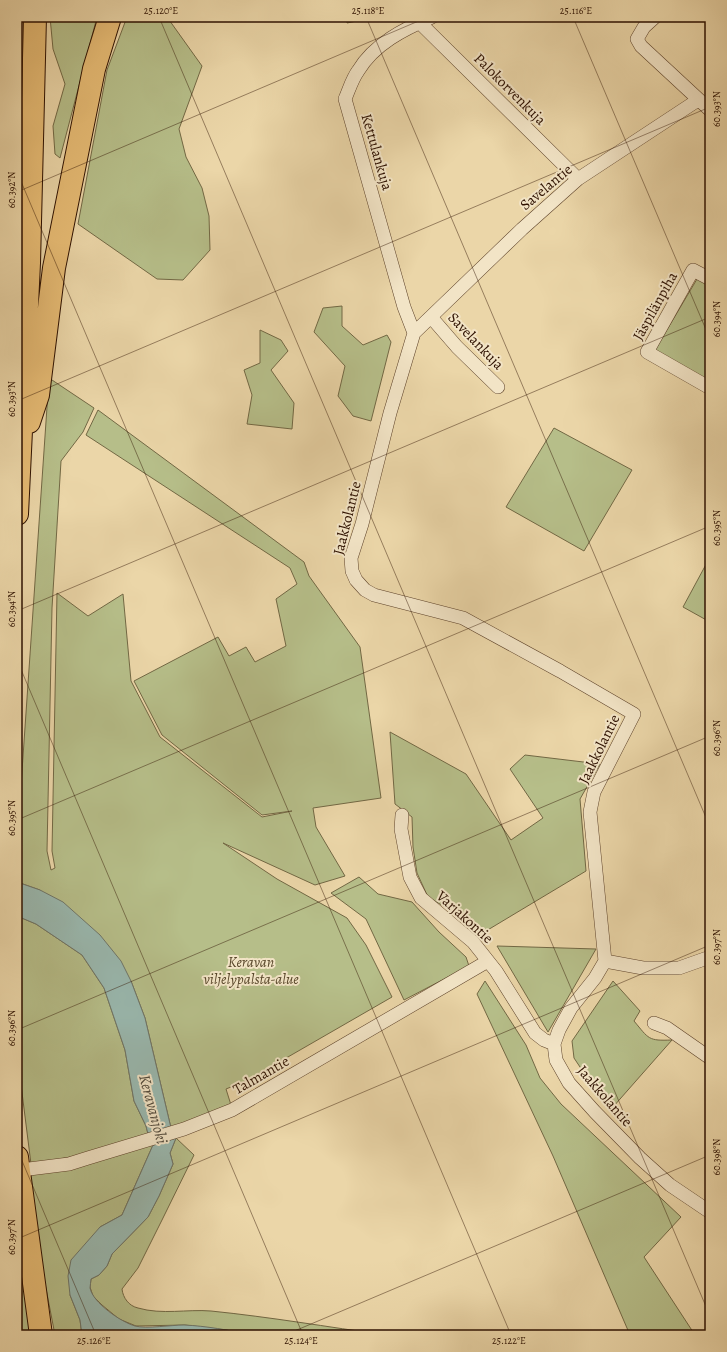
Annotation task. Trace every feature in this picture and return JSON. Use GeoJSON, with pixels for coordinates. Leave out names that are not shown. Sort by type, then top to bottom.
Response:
{"type":"FeatureCollection","features":[{"type":"Feature","properties":{"kind":"highway"},"geometry":{"type":"LineString","coordinates":[[17,514],[29,263],[35,17]]}},
{"type":"Feature","properties":{"kind":"highway"},"geometry":{"type":"LineString","coordinates":[[21,446],[38,395],[54,268],[94,69],[110,17]]}},
{"type":"Feature","properties":{"kind":"highway"},"geometry":{"type":"LineString","coordinates":[[23,1163],[41,1335]]}},
{"type":"Feature","properties":{"kind":"street","name":"Kettulankuja"},"geometry":{"type":"LineString","coordinates":[[414,333],[404,307],[345,99],[357,71],[368,56],[391,37],[419,22],[432,17]]}},
{"type":"Feature","properties":{"kind":"street"},"geometry":{"type":"LineString","coordinates":[[654,17],[644,27],[637,39],[641,46],[710,110]]}},
{"type":"Feature","properties":{"kind":"street","name":"Palokorvenkuja"},"geometry":{"type":"LineString","coordinates":[[419,22],[578,179]]}},
{"type":"Feature","properties":{"kind":"street","name":"Savelantie"},"geometry":{"type":"LineString","coordinates":[[431,317],[522,228],[578,179],[698,100]]}},
{"type":"Feature","properties":{"kind":"street","name":"Jäspilänpiha"},"geometry":{"type":"LineString","coordinates":[[710,279],[693,270],[647,352],[710,388]]}},
{"type":"Feature","properties":{"kind":"street"},"geometry":{"type":"LineString","coordinates":[[414,333],[431,317]]}},
{"type":"Feature","properties":{"kind":"street","name":"Savelankuja"},"geometry":{"type":"LineString","coordinates":[[431,317],[461,351],[498,387]]}},
{"type":"Feature","properties":{"kind":"street","name":"Jaakkolantie"},"geometry":{"type":"LineString","coordinates":[[414,333],[390,413],[362,524],[351,558],[352,571],[356,580],[365,590],[374,595],[463,618],[634,714],[594,792],[590,812],[605,961]]}},
{"type":"Feature","properties":{"kind":"street","name":"Varjakontie"},"geometry":{"type":"LineString","coordinates":[[402,815],[401,829],[410,877],[421,898],[473,942],[488,961],[535,1033],[544,1040],[554,1044]]}},
{"type":"Feature","properties":{"kind":"street"},"geometry":{"type":"LineString","coordinates":[[554,1044],[559,1030],[571,1008],[595,978],[605,961],[643,968],[679,968],[710,957]]}},
{"type":"Feature","properties":{"kind":"street","name":"Talmantie"},"geometry":{"type":"LineString","coordinates":[[23,1163],[69,1164],[184,1129],[232,1110],[488,961]]}},
{"type":"Feature","properties":{"kind":"street"},"geometry":{"type":"LineString","coordinates":[[654,1023],[668,1028],[710,1058]]}},
{"type":"Feature","properties":{"kind":"street","name":"Jaakkolantie"},"geometry":{"type":"LineString","coordinates":[[554,1044],[556,1060],[569,1083],[595,1112],[640,1158],[670,1185],[710,1212]]}},
{"type":"Feature","properties":{"kind":"green space"},"geometry":{"type":"Polygon","coordinates":[[[50,17],[97,17],[60,158],[55,154],[53,126],[65,84],[53,49],[50,17]]]}},
{"type":"Feature","properties":{"kind":"green space"},"geometry":{"type":"Polygon","coordinates":[[[127,17],[167,17],[202,66],[179,129],[186,157],[202,188],[209,216],[210,250],[183,280],[157,279],[78,224],[107,70],[127,17]]]}},
{"type":"Feature","properties":{"kind":"green space"},"geometry":{"type":"Polygon","coordinates":[[[347,17],[376,17],[347,23],[347,17]]]}},
{"type":"Feature","properties":{"kind":"green space"},"geometry":{"type":"Polygon","coordinates":[[[697,279],[710,286],[710,381],[655,350],[697,279]]]}},
{"type":"Feature","properties":{"kind":"green space"},"geometry":{"type":"Polygon","coordinates":[[[342,306],[342,326],[363,345],[387,335],[391,342],[371,421],[353,416],[338,396],[345,366],[314,332],[323,308],[342,306]]]}},
{"type":"Feature","properties":{"kind":"green space"},"geometry":{"type":"Polygon","coordinates":[[[260,330],[281,340],[288,351],[271,370],[294,403],[292,429],[247,424],[252,395],[244,370],[260,363],[260,330]]]}},
{"type":"Feature","properties":{"kind":"green space","name":"Keravan viljelypalsta-alue"},"geometry":{"type":"Polygon","coordinates":[[[49,378],[94,408],[83,432],[61,461],[52,608],[47,851],[51,870],[55,868],[52,851],[57,593],[88,616],[123,594],[131,681],[160,737],[262,817],[292,811],[262,815],[162,735],[134,681],[218,637],[229,656],[246,647],[255,662],[286,646],[276,599],[297,584],[290,568],[86,435],[98,410],[304,562],[309,576],[360,647],[381,798],[313,808],[316,827],[345,876],[315,885],[223,843],[277,879],[347,918],[366,945],[392,997],[248,1080],[226,1089],[231,1105],[171,1128],[145,1018],[131,981],[40,890],[17,882],[17,844],[49,378]]]}},
{"type":"Feature","properties":{"kind":"green space"},"geometry":{"type":"Polygon","coordinates":[[[554,428],[632,470],[584,551],[506,507],[554,428]]]}},
{"type":"Feature","properties":{"kind":"green space"},"geometry":{"type":"Polygon","coordinates":[[[710,557],[710,622],[683,607],[710,557]]]}},
{"type":"Feature","properties":{"kind":"green space"},"geometry":{"type":"Polygon","coordinates":[[[390,732],[466,774],[511,840],[543,818],[510,769],[525,755],[600,764],[580,799],[586,871],[486,931],[428,897],[417,873],[413,847],[412,817],[395,804],[390,732]]]}},
{"type":"Feature","properties":{"kind":"green space"},"geometry":{"type":"Polygon","coordinates":[[[359,877],[378,894],[412,902],[439,932],[466,957],[469,966],[404,1000],[366,919],[331,893],[359,877]]]}},
{"type":"Feature","properties":{"kind":"green space"},"geometry":{"type":"Polygon","coordinates":[[[17,916],[36,924],[82,955],[104,988],[125,1050],[134,1101],[146,1126],[148,1134],[71,1157],[31,1164],[17,1053],[17,916]]]}},
{"type":"Feature","properties":{"kind":"green space"},"geometry":{"type":"Polygon","coordinates":[[[497,946],[596,949],[548,1032],[497,946]]]}},
{"type":"Feature","properties":{"kind":"green space"},"geometry":{"type":"Polygon","coordinates":[[[485,981],[526,1045],[540,1078],[561,1104],[681,1217],[644,1257],[695,1335],[630,1335],[553,1156],[477,994],[485,981]]]}},
{"type":"Feature","properties":{"kind":"green space"},"geometry":{"type":"Polygon","coordinates":[[[613,981],[640,1011],[634,1021],[646,1035],[650,1038],[658,1040],[672,1040],[613,1107],[606,1102],[590,1082],[574,1058],[572,1041],[613,981]]]}},
{"type":"Feature","properties":{"kind":"green space"},"geometry":{"type":"Polygon","coordinates":[[[176,1138],[194,1155],[138,1268],[122,1289],[125,1298],[129,1303],[135,1307],[147,1310],[211,1311],[386,1335],[250,1335],[226,1330],[185,1325],[136,1326],[119,1319],[102,1305],[93,1296],[90,1287],[91,1279],[99,1275],[107,1266],[112,1254],[148,1217],[173,1164],[170,1153],[176,1138]]]}},
{"type":"Feature","properties":{"kind":"green space"},"geometry":{"type":"Polygon","coordinates":[[[153,1145],[122,1215],[100,1227],[70,1295],[80,1320],[82,1335],[55,1335],[43,1273],[30,1175],[153,1145]]]}},
{"type":"Feature","properties":{"kind":"green space"},"geometry":{"type":"Polygon","coordinates":[[[17,1238],[33,1335],[17,1335],[17,1238]]]}},
{"type":"Feature","properties":{"kind":"water","name":"Keravanjoki"},"geometry":{"type":"Polygon","coordinates":[[[17,882],[40,890],[63,902],[100,935],[121,961],[131,981],[145,1018],[171,1128],[148,1134],[146,1126],[134,1101],[125,1050],[104,988],[82,955],[36,924],[17,916],[17,882]]]}},
{"type":"Feature","properties":{"kind":"water"},"geometry":{"type":"Polygon","coordinates":[[[176,1138],[170,1153],[173,1164],[148,1217],[112,1254],[107,1266],[99,1275],[91,1279],[90,1288],[92,1294],[108,1311],[135,1326],[192,1326],[217,1328],[250,1335],[82,1335],[80,1320],[70,1295],[68,1276],[71,1260],[100,1227],[122,1215],[153,1145],[176,1138]]]}}]}
